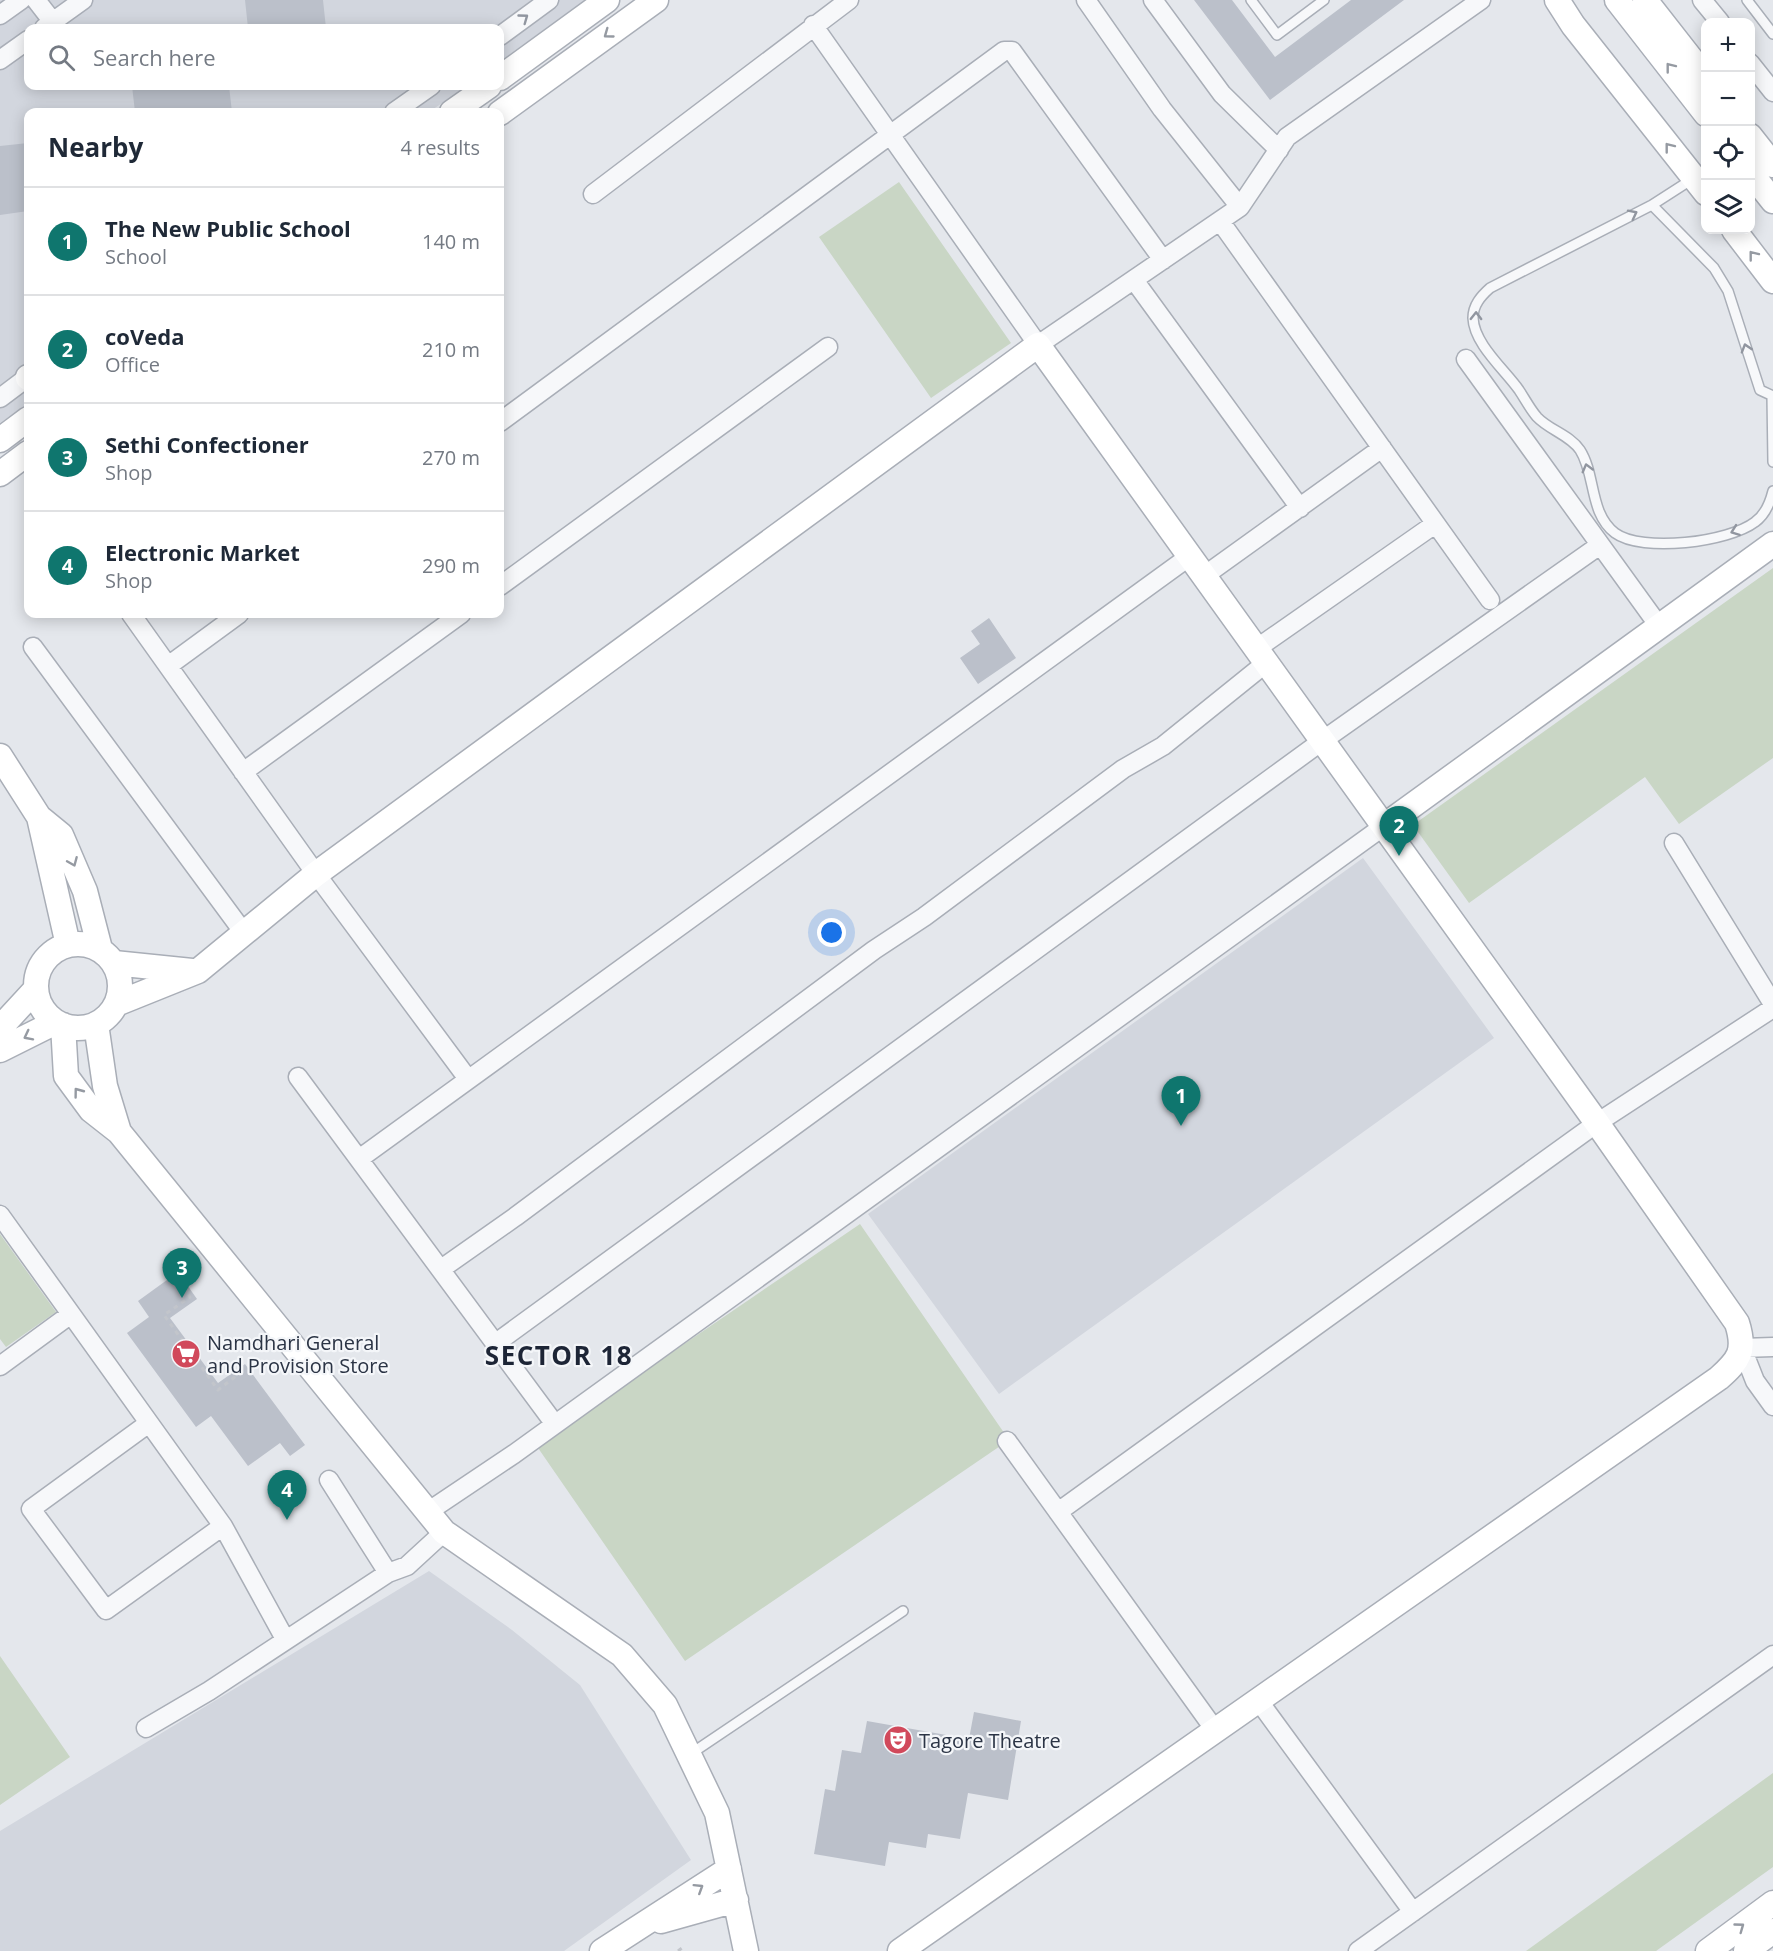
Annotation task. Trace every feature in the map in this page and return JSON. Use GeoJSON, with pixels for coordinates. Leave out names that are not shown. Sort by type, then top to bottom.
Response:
{"type":"FeatureCollection","features":[{"type":"Feature","properties":{"kind":"street"},"geometry":{"type":"LineString","coordinates":[[0,15],[21,0]]}},
{"type":"Feature","properties":{"kind":"street"},"geometry":{"type":"LineString","coordinates":[[36,0],[48,24]]}},
{"type":"Feature","properties":{"kind":"street"},"geometry":{"type":"LineString","coordinates":[[49,24],[83,0]]}},
{"type":"Feature","properties":{"kind":"street"},"geometry":{"type":"LineString","coordinates":[[504,33],[549,0]]}},
{"type":"Feature","properties":{"kind":"street"},"geometry":{"type":"LineString","coordinates":[[504,75],[608,0]]}},
{"type":"Feature","properties":{"kind":"street"},"geometry":{"type":"LineString","coordinates":[[504,110],[656,0]]}},
{"type":"Feature","properties":{"kind":"street"},"geometry":{"type":"LineString","coordinates":[[593,194],[813,25],[849,0]]}},
{"type":"Feature","properties":{"kind":"street"},"geometry":{"type":"LineString","coordinates":[[1086,0],[1162,109],[1240,207]]}},
{"type":"Feature","properties":{"kind":"street"},"geometry":{"type":"LineString","coordinates":[[1153,0],[1222,93],[1279,150]]}},
{"type":"Feature","properties":{"kind":"street"},"geometry":{"type":"LineString","coordinates":[[116,1004],[198,971],[316,874],[1038,345],[1240,207],[1287,137],[1481,0]]}},
{"type":"Feature","properties":{"kind":"street"},"geometry":{"type":"LineString","coordinates":[[1557,0],[1573,25],[1700,185]]}},
{"type":"Feature","properties":{"kind":"street"},"geometry":{"type":"LineString","coordinates":[[1617,0],[1701,108]]}},
{"type":"Feature","properties":{"kind":"street"},"geometry":{"type":"LineString","coordinates":[[1645,0],[1701,72]]}},
{"type":"Feature","properties":{"kind":"street"},"geometry":{"type":"LineString","coordinates":[[1702,0],[1717,18]]}},
{"type":"Feature","properties":{"kind":"street"},"geometry":{"type":"LineString","coordinates":[[813,25],[1038,345],[1597,1123],[1737,1323],[1742,1347],[1755,1381],[1773,1406]]}},
{"type":"Feature","properties":{"kind":"street"},"geometry":{"type":"LineString","coordinates":[[0,60],[24,43]]}},
{"type":"Feature","properties":{"kind":"street"},"geometry":{"type":"LineString","coordinates":[[504,419],[1004,51],[1012,51],[1163,260]]}},
{"type":"Feature","properties":{"kind":"street"},"geometry":{"type":"LineString","coordinates":[[1755,69],[1773,92]]}},
{"type":"Feature","properties":{"kind":"street"},"geometry":{"type":"LineString","coordinates":[[400,108],[425,90]]}},
{"type":"Feature","properties":{"kind":"street"},"geometry":{"type":"LineString","coordinates":[[458,108],[483,90]]}},
{"type":"Feature","properties":{"kind":"street"},"geometry":{"type":"LineString","coordinates":[[1755,142],[1773,165]]}},
{"type":"Feature","properties":{"kind":"street"},"geometry":{"type":"LineString","coordinates":[[1755,178],[1773,201]]}},
{"type":"Feature","properties":{"kind":"street"},"geometry":{"type":"LineString","coordinates":[[1220,221],[1490,600]]}},
{"type":"Feature","properties":{"kind":"street"},"geometry":{"type":"LineString","coordinates":[[1737,234],[1773,281]]}},
{"type":"Feature","properties":{"kind":"street"},"geometry":{"type":"LineString","coordinates":[[1134,280],[1299,508]]}},
{"type":"Feature","properties":{"kind":"street"},"geometry":{"type":"LineString","coordinates":[[504,583],[828,347]]}},
{"type":"Feature","properties":{"kind":"street"},"geometry":{"type":"LineString","coordinates":[[1466,359],[1659,626]]}},
{"type":"Feature","properties":{"kind":"street"},"geometry":{"type":"LineString","coordinates":[[0,398],[24,381]]}},
{"type":"Feature","properties":{"kind":"street"},"geometry":{"type":"LineString","coordinates":[[0,440],[24,422]]}},
{"type":"Feature","properties":{"kind":"street"},"geometry":{"type":"LineString","coordinates":[[1204,576],[1382,448]]}},
{"type":"Feature","properties":{"kind":"street"},"geometry":{"type":"LineString","coordinates":[[0,474],[24,456]]}},
{"type":"Feature","properties":{"kind":"street"},"geometry":{"type":"LineString","coordinates":[[441,1269],[515,1217],[874,950],[1030,840],[1123,769],[1163,746],[1261,656],[1436,524]]}},
{"type":"Feature","properties":{"kind":"street"},"geometry":{"type":"LineString","coordinates":[[429,1511],[554,1424],[1773,544]]}},
{"type":"Feature","properties":{"kind":"street"},"geometry":{"type":"LineString","coordinates":[[496,1343],[1322,741],[1600,545]]}},
{"type":"Feature","properties":{"kind":"street"},"geometry":{"type":"LineString","coordinates":[[359,1159],[1190,556]]}},
{"type":"Feature","properties":{"kind":"street"},"geometry":{"type":"LineString","coordinates":[[133,618],[316,874],[468,1079]]}},
{"type":"Feature","properties":{"kind":"street"},"geometry":{"type":"LineString","coordinates":[[168,666],[234,618]]}},
{"type":"Feature","properties":{"kind":"street"},"geometry":{"type":"LineString","coordinates":[[243,772],[455,618]]}},
{"type":"Feature","properties":{"kind":"street"},"geometry":{"type":"LineString","coordinates":[[33,647],[244,933]]}},
{"type":"Feature","properties":{"kind":"street"},"geometry":{"type":"LineString","coordinates":[[0,756],[39,817],[61,835],[85,891],[107,956],[120,983],[116,1004],[108,1016],[96,1024],[86,1027],[60,1023],[0,1050]]}},
{"type":"Feature","properties":{"kind":"street"},"geometry":{"type":"LineString","coordinates":[[39,817],[68,945]]}},
{"type":"Feature","properties":{"kind":"street"},"geometry":{"type":"LineString","coordinates":[[1674,843],[1773,1004]]}},
{"type":"Feature","properties":{"kind":"street"},"geometry":{"type":"LineString","coordinates":[[198,971],[107,956],[90,945],[68,945],[57,949],[40,966],[36,989],[39,1002],[60,1023],[66,1076],[91,1110],[119,1132],[444,1532],[622,1655],[665,1705],[717,1813],[746,1951]]}},
{"type":"Feature","properties":{"kind":"street"},"geometry":{"type":"LineString","coordinates":[[0,1028],[36,989]]}},
{"type":"Feature","properties":{"kind":"street"},"geometry":{"type":"LineString","coordinates":[[1058,1512],[1597,1123],[1773,1008]]}},
{"type":"Feature","properties":{"kind":"street"},"geometry":{"type":"LineString","coordinates":[[96,1024],[105,1086],[119,1132]]}},
{"type":"Feature","properties":{"kind":"street"},"geometry":{"type":"LineString","coordinates":[[298,1077],[554,1424]]}},
{"type":"Feature","properties":{"kind":"street"},"geometry":{"type":"LineString","coordinates":[[2,1224],[71,1314],[223,1526],[285,1639]]}},
{"type":"Feature","properties":{"kind":"street"},"geometry":{"type":"LineString","coordinates":[[0,1366],[71,1314]]}},
{"type":"Feature","properties":{"kind":"street"},"geometry":{"type":"LineString","coordinates":[[1742,1347],[1773,1347]]}},
{"type":"Feature","properties":{"kind":"street"},"geometry":{"type":"LineString","coordinates":[[900,1951],[1719,1378],[1734,1364],[1742,1347]]}},
{"type":"Feature","properties":{"kind":"street"},"geometry":{"type":"LineString","coordinates":[[149,1424],[31,1509],[106,1610],[223,1526]]}},
{"type":"Feature","properties":{"kind":"street"},"geometry":{"type":"LineString","coordinates":[[1007,1441],[1215,1730]]}},
{"type":"Feature","properties":{"kind":"street"},"geometry":{"type":"LineString","coordinates":[[329,1480],[388,1573]]}},
{"type":"Feature","properties":{"kind":"street"},"geometry":{"type":"LineString","coordinates":[[146,1728],[209,1691],[388,1573],[406,1566],[444,1532]]}},
{"type":"Feature","properties":{"kind":"street"},"geometry":{"type":"LineString","coordinates":[[1358,1951],[1773,1655]]}},
{"type":"Feature","properties":{"kind":"street"},"geometry":{"type":"LineString","coordinates":[[1258,1700],[1413,1912]]}},
{"type":"Feature","properties":{"kind":"street"},"geometry":{"type":"LineString","coordinates":[[602,1951],[729,1869]]}},
{"type":"Feature","properties":{"kind":"street"},"geometry":{"type":"LineString","coordinates":[[633,1929],[736,1900]]}},
{"type":"Feature","properties":{"kind":"street"},"geometry":{"type":"LineString","coordinates":[[1708,1951],[1773,1903]]}},
{"type":"Feature","properties":{"kind":"street"},"geometry":{"type":"LineString","coordinates":[[1746,1951],[1773,1931]]}},
{"type":"Feature","properties":{"kind":"lane"},"geometry":{"type":"LineString","coordinates":[[1251,0],[1277,35],[1324,0]]}},
{"type":"Feature","properties":{"kind":"lane"},"geometry":{"type":"LineString","coordinates":[[1747,0],[1773,34]]}},
{"type":"Feature","properties":{"kind":"lane"},"geometry":{"type":"LineString","coordinates":[[1700,185],[1652,205],[1490,288],[1478,298],[1473,318],[1478,335],[1537,417],[1573,442],[1580,450],[1597,507],[1604,521],[1615,533],[1632,541],[1649,544],[1688,543],[1734,532],[1754,523],[1771,502],[1773,492]]}},
{"type":"Feature","properties":{"kind":"lane"},"geometry":{"type":"LineString","coordinates":[[1652,205],[1714,268],[1728,291],[1760,390],[1772,396],[1773,462]]}},
{"type":"Feature","properties":{"kind":"lane"},"geometry":{"type":"LineString","coordinates":[[689,1755],[903,1611]]}},
{"type":"Feature","properties":{"kind":"path"},"geometry":{"type":"LineString","coordinates":[[178,1280],[190,1297],[164,1316],[218,1390],[244,1370]]}},
{"type":"Feature","properties":{"kind":"path"},"geometry":{"type":"LineString","coordinates":[[678,1951],[682,1948],[684,1951]]}},
{"type":"Feature","properties":{"kind":"shaded area"},"geometry":{"type":"Polygon","coordinates":[[[0,0],[585,0],[504,59],[504,24],[24,24],[24,90],[461,90],[435,108],[24,108],[24,406],[0,423],[0,0]]]}},
{"type":"Feature","properties":{"kind":"shaded area"},"geometry":{"type":"Polygon","coordinates":[[[1363,858],[1494,1038],[999,1394],[868,1214],[1363,858]]]}},
{"type":"Feature","properties":{"kind":"shaded area"},"geometry":{"type":"Polygon","coordinates":[[[429,1571],[512,1630],[580,1685],[691,1860],[564,1951],[0,1951],[0,1831],[429,1571]]]}},
{"type":"Feature","properties":{"kind":"green space"},"geometry":{"type":"Polygon","coordinates":[[[899,182],[1011,343],[931,398],[819,237],[899,182]]]}},
{"type":"Feature","properties":{"kind":"green space"},"geometry":{"type":"Polygon","coordinates":[[[1773,568],[1773,758],[1679,824],[1645,777],[1469,903],[1413,825],[1773,568]]]}},
{"type":"Feature","properties":{"kind":"green space"},"geometry":{"type":"Polygon","coordinates":[[[860,1224],[1009,1440],[685,1661],[536,1445],[860,1224]]]}},
{"type":"Feature","properties":{"kind":"green space"},"geometry":{"type":"Polygon","coordinates":[[[0,1234],[56,1312],[6,1347],[0,1339],[0,1234]]]}},
{"type":"Feature","properties":{"kind":"green space"},"geometry":{"type":"Polygon","coordinates":[[[0,1656],[70,1757],[0,1805],[0,1656]]]}},
{"type":"Feature","properties":{"kind":"green space"},"geometry":{"type":"Polygon","coordinates":[[[1773,1773],[1773,1867],[1656,1951],[1526,1951],[1773,1773]]]}},
{"type":"Feature","properties":{"kind":"building"},"geometry":{"type":"Polygon","coordinates":[[[245,0],[323,0],[326,24],[248,24],[245,0]]]}},
{"type":"Feature","properties":{"kind":"building"},"geometry":{"type":"Polygon","coordinates":[[[1194,0],[1232,0],[1275,57],[1351,0],[1404,0],[1270,100],[1194,0]]]}},
{"type":"Feature","properties":{"kind":"building"},"geometry":{"type":"Polygon","coordinates":[[[132,90],[229,90],[232,108],[135,108],[132,90]]]}},
{"type":"Feature","properties":{"kind":"building"},"geometry":{"type":"Polygon","coordinates":[[[24,143],[24,212],[0,215],[0,146],[24,143]]]}},
{"type":"Feature","properties":{"kind":"building"},"geometry":{"type":"Polygon","coordinates":[[[989,618],[1016,658],[978,684],[960,658],[980,644],[971,631],[989,618]]]}},
{"type":"Feature","properties":{"kind":"building"},"geometry":{"type":"Polygon","coordinates":[[[178,1272],[197,1299],[170,1318],[218,1383],[245,1364],[305,1445],[290,1456],[280,1443],[248,1466],[211,1416],[196,1427],[127,1333],[149,1317],[138,1301],[178,1272]]]}},
{"type":"Feature","properties":{"kind":"building"},"geometry":{"type":"Polygon","coordinates":[[[974,1712],[1021,1721],[1008,1800],[968,1793],[960,1839],[928,1834],[926,1848],[889,1842],[885,1866],[814,1854],[825,1789],[835,1791],[842,1750],[861,1753],[867,1721],[969,1739],[974,1712]]]}},
{"type":"Feature","properties":{"kind":"place","name":"coVeda"},"geometry":{"type":"Point","coordinates":[1399,856]}},
{"type":"Feature","properties":{"kind":"place","name":"The New Public School"},"geometry":{"type":"Point","coordinates":[1181,1126]}},
{"type":"Feature","properties":{"kind":"place","name":"Sethi Confectioner"},"geometry":{"type":"Point","coordinates":[182,1298]}},
{"type":"Feature","properties":{"kind":"place","name":"Namdhari General and Provision Store"},"geometry":{"type":"Point","coordinates":[186,1354]}},
{"type":"Feature","properties":{"kind":"place","name":"Electronic Market"},"geometry":{"type":"Point","coordinates":[287,1520]}},
{"type":"Feature","properties":{"kind":"place","name":"Tagore Theatre"},"geometry":{"type":"Point","coordinates":[898,1740]}},
{"type":"Feature","properties":{"kind":"district","name":"SECTOR 18"},"geometry":{"type":"Point","coordinates":[559,1355]}}]}
